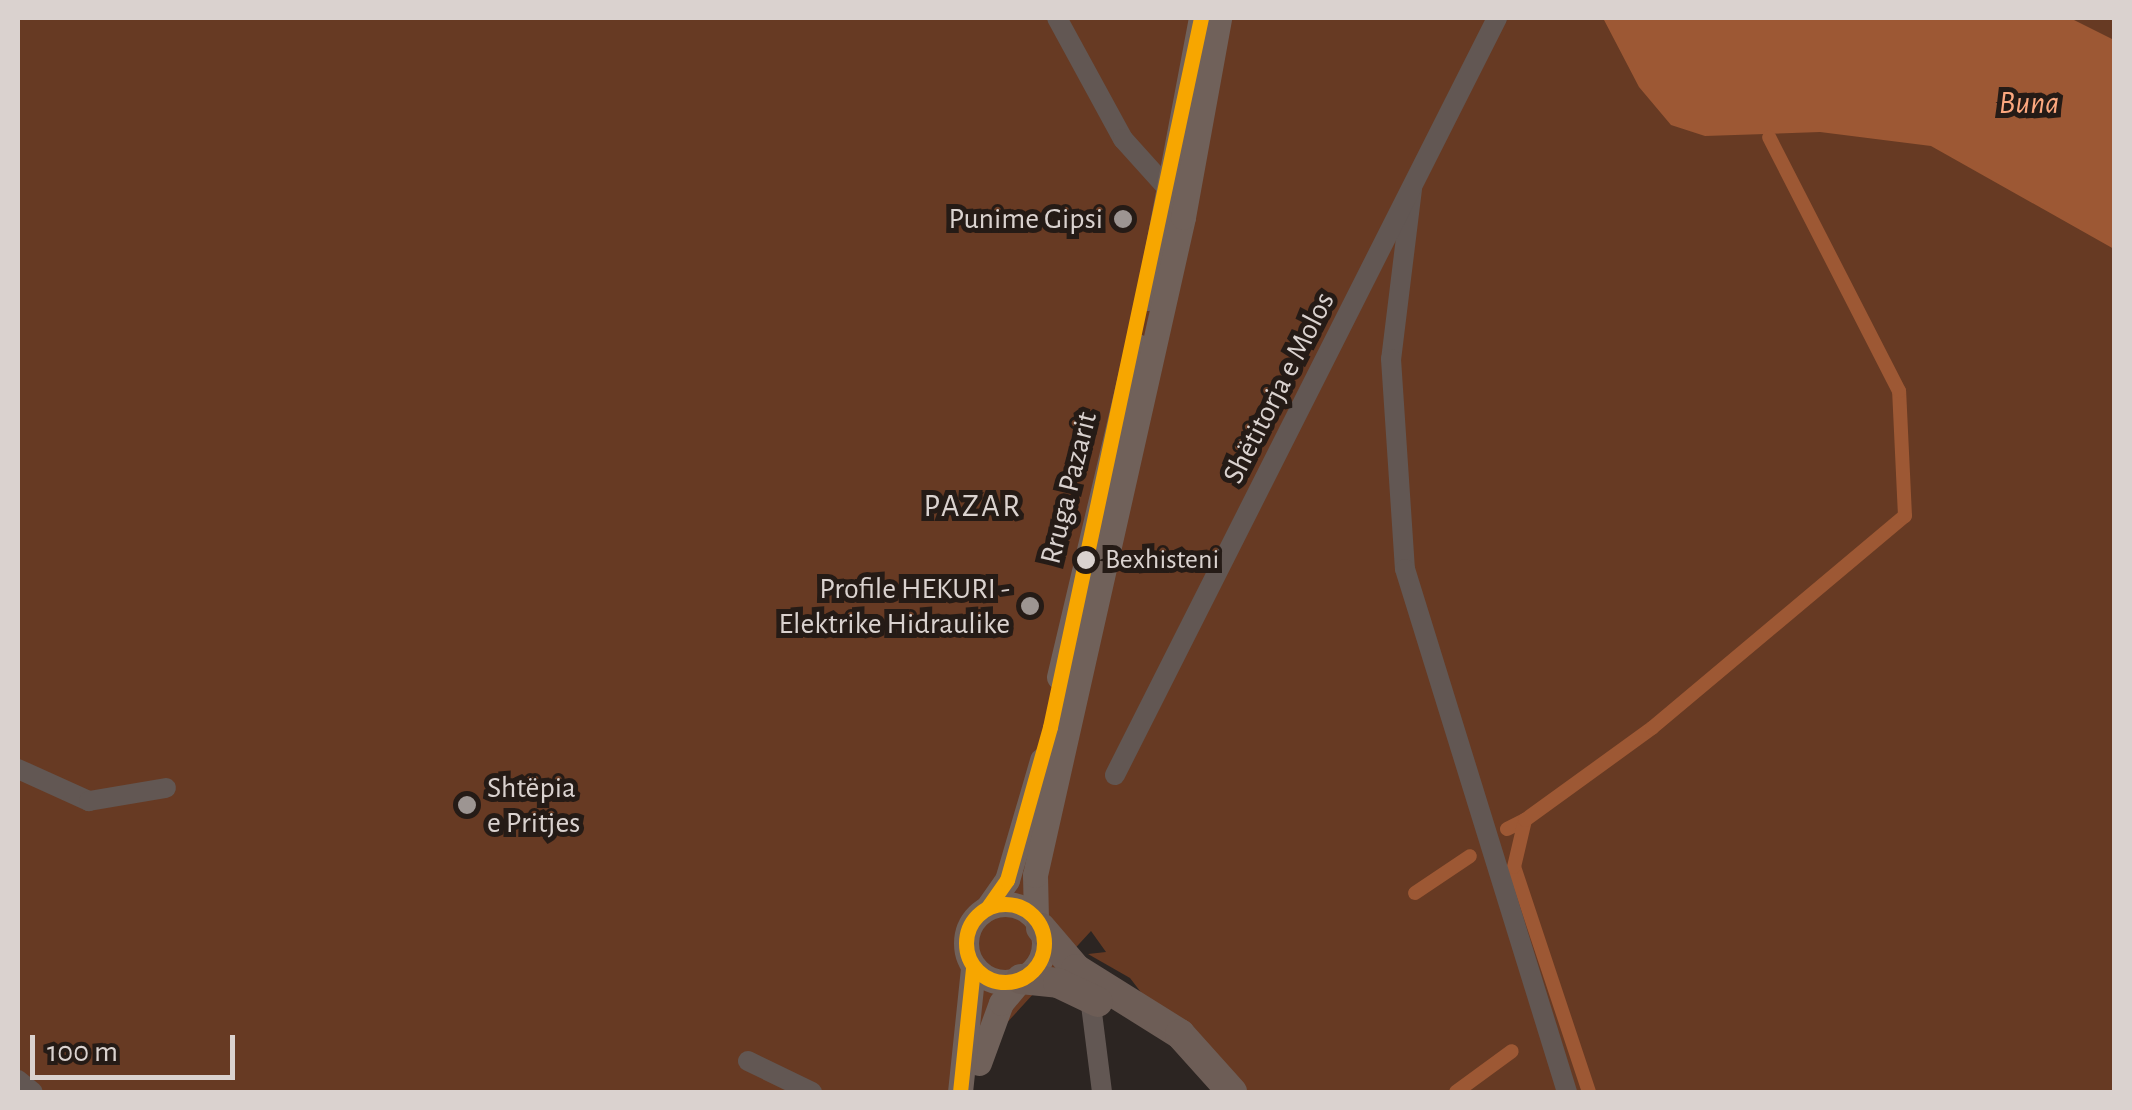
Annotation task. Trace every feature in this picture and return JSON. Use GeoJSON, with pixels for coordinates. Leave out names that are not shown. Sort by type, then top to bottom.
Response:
{"type":"FeatureCollection","features":[{"type":"Feature","properties":{"kind":"highway"},"geometry":{"type":"LineString","coordinates":[[1039,923],[1092,989],[1162,1045],[1207,1092]]}},
{"type":"Feature","properties":{"kind":"highway"},"geometry":{"type":"LineString","coordinates":[[1021,980],[1092,989],[1180,1034],[1232,1092]]}},
{"type":"Feature","properties":{"kind":"main road","name":"Rruga Pazarit"},"geometry":{"type":"LineString","coordinates":[[988,907],[1026,827],[1169,190],[1201,18]]}},
{"type":"Feature","properties":{"kind":"main road","name":"Rruga Pazarit"},"geometry":{"type":"LineString","coordinates":[[1039,923],[1035,874],[1184,217],[1219,18]]}},
{"type":"Feature","properties":{"kind":"main road"},"geometry":{"type":"LineString","coordinates":[[960,1092],[977,997],[968,928],[988,907],[1023,908],[1039,923],[1042,958],[1021,980],[990,1029],[974,1092]]}},
{"type":"Feature","properties":{"kind":"main road"},"geometry":{"type":"LineString","coordinates":[[973,968],[987,979],[1021,980]]}},
{"type":"Feature","properties":{"kind":"street"},"geometry":{"type":"LineString","coordinates":[[1057,18],[1130,150],[1169,190]]}},
{"type":"Feature","properties":{"kind":"street","name":"Shëtitorja e Molos"},"geometry":{"type":"LineString","coordinates":[[1116,774],[1412,189],[1493,20]]}},
{"type":"Feature","properties":{"kind":"street"},"geometry":{"type":"LineString","coordinates":[[1412,189],[1390,392],[1405,569],[1567,1092]]}},
{"type":"Feature","properties":{"kind":"street"},"geometry":{"type":"LineString","coordinates":[[18,768],[89,801],[166,788]]}},
{"type":"Feature","properties":{"kind":"street"},"geometry":{"type":"LineString","coordinates":[[1092,989],[1102,1092]]}},
{"type":"Feature","properties":{"kind":"street"},"geometry":{"type":"LineString","coordinates":[[748,1062],[776,1087],[812,1092]]}},
{"type":"Feature","properties":{"kind":"street"},"geometry":{"type":"LineString","coordinates":[[18,1080],[33,1092]]}},
{"type":"Feature","properties":{"kind":"shaded area"},"geometry":{"type":"Polygon","coordinates":[[[18,18],[2114,18],[2114,1092],[1217,1092],[1130,978],[1088,954],[1106,952],[1091,931],[959,1075],[957,1092],[18,1092],[18,18]]]}},
{"type":"Feature","properties":{"kind":"water","name":"Buna"},"geometry":{"type":"Polygon","coordinates":[[[1603,18],[2070,18],[2114,40],[2114,249],[1931,146],[1820,132],[1705,136],[1671,125],[1639,87],[1603,18]]]}},
{"type":"Feature","properties":{"kind":"waterway"},"geometry":{"type":"LineString","coordinates":[[1589,1092],[1514,867],[1525,820],[1652,728],[1905,516],[1899,391],[1769,137]]}},
{"type":"Feature","properties":{"kind":"waterway"},"geometry":{"type":"LineString","coordinates":[[1507,829],[1525,820]]}},
{"type":"Feature","properties":{"kind":"waterway"},"geometry":{"type":"LineString","coordinates":[[1415,893],[1470,856]]}},
{"type":"Feature","properties":{"kind":"waterway"},"geometry":{"type":"LineString","coordinates":[[1456,1092],[1512,1051]]}},
{"type":"Feature","properties":{"kind":"transit line"},"geometry":{"type":"LineString","coordinates":[[988,907],[1007,880],[1050,727],[1201,18]]}},
{"type":"Feature","properties":{"kind":"transit line"},"geometry":{"type":"LineString","coordinates":[[997,904],[1013,904],[1038,921],[1044,943],[1038,965],[1027,976],[1013,982],[997,982],[972,965],[966,951],[966,935],[983,910],[997,904]]}},
{"type":"Feature","properties":{"kind":"transit line"},"geometry":{"type":"LineString","coordinates":[[960,1092],[973,968]]}},
{"type":"Feature","properties":{"kind":"place","name":"Punime Gipsi"},"geometry":{"type":"Point","coordinates":[1123,219]}},
{"type":"Feature","properties":{"kind":"place","name":"Bexhisteni"},"geometry":{"type":"Point","coordinates":[1086,560]}},
{"type":"Feature","properties":{"kind":"place","name":"Profile HEKURI - Elektrike Hidraulike"},"geometry":{"type":"Point","coordinates":[1030,606]}},
{"type":"Feature","properties":{"kind":"place","name":"Shtëpia e Pritjes"},"geometry":{"type":"Point","coordinates":[467,805]}},
{"type":"Feature","properties":{"kind":"district","name":"PAZAR"},"geometry":{"type":"Point","coordinates":[973,506]}}]}
